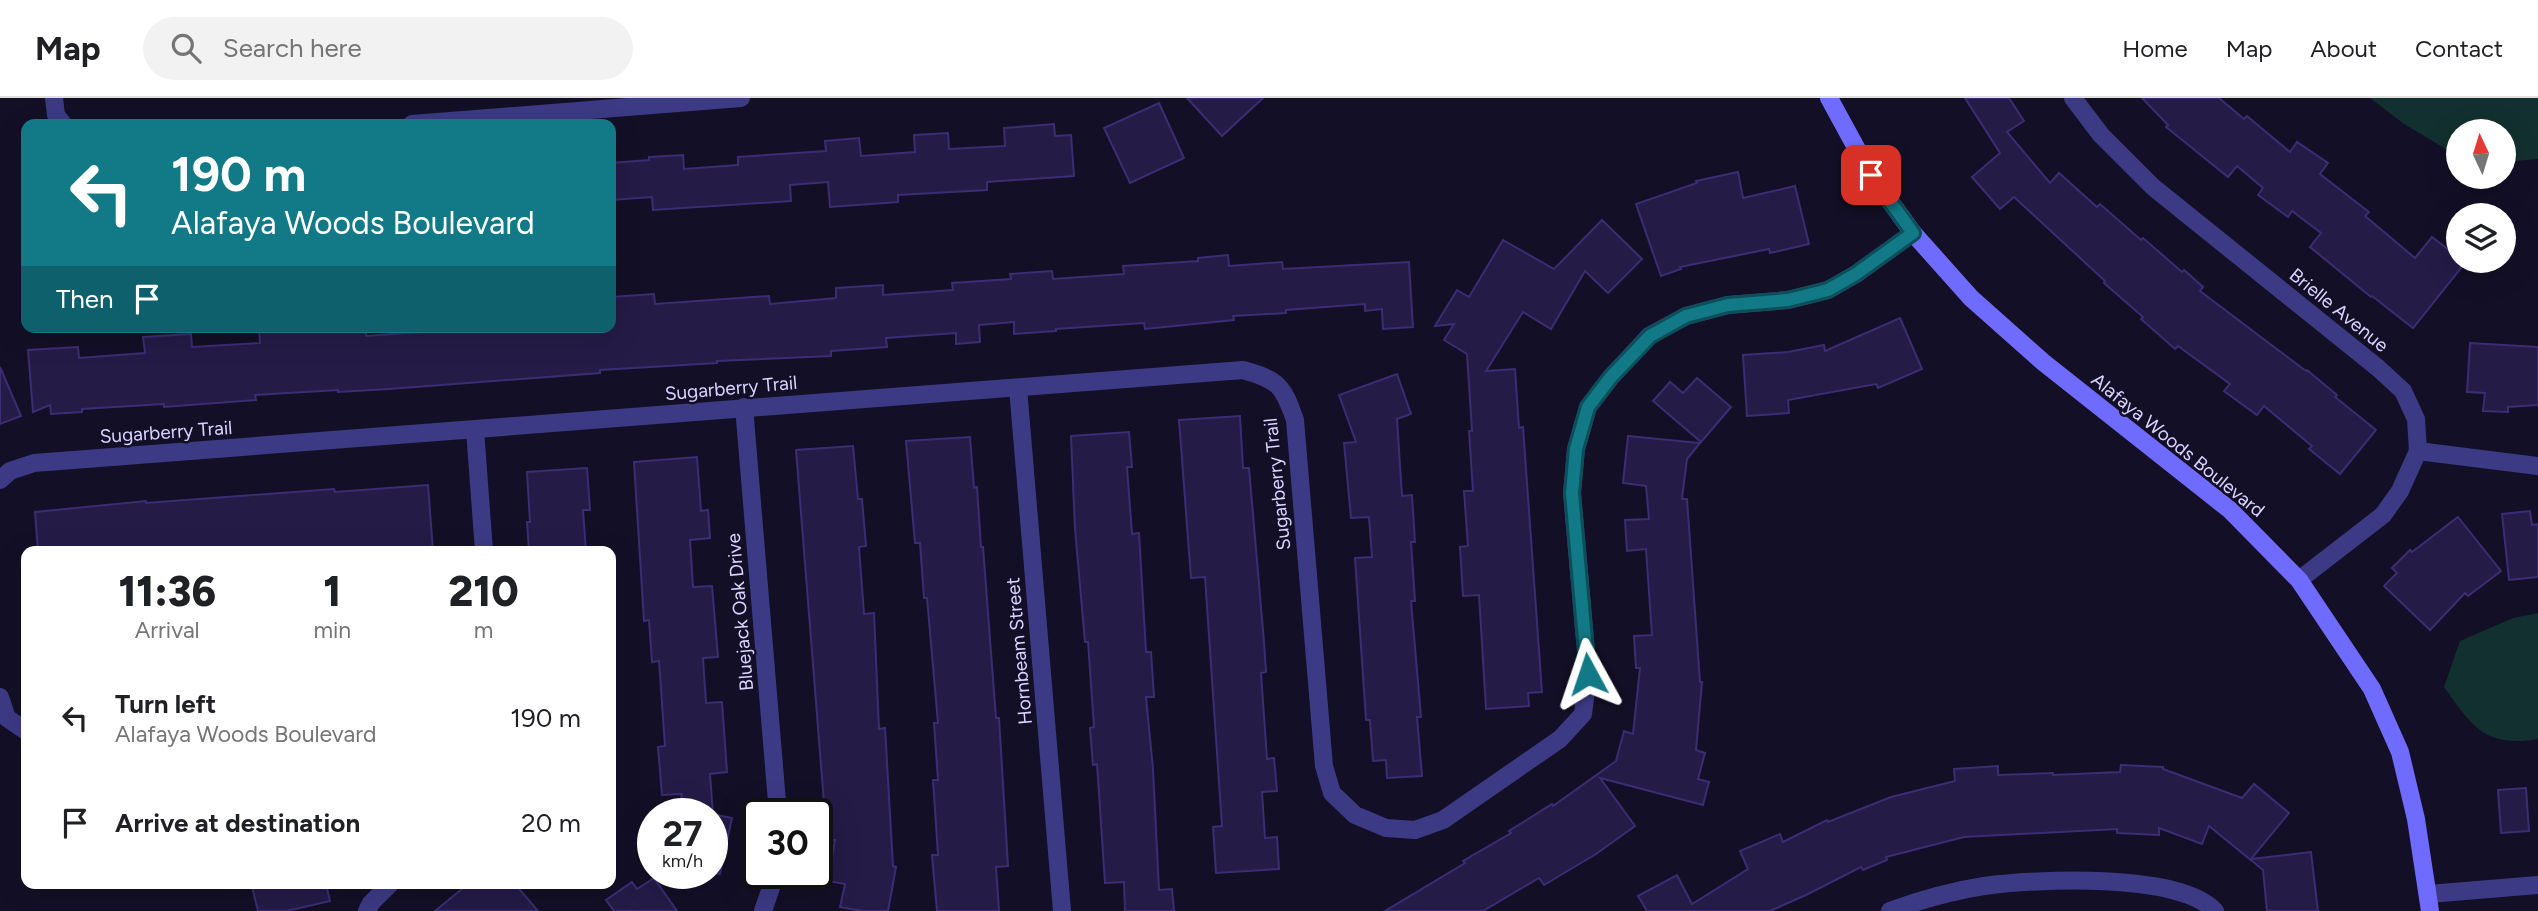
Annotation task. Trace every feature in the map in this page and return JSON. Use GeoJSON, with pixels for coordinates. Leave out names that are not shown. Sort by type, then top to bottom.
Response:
{"type":"FeatureCollection","features":[{"type":"Feature","properties":{"kind":"street"},"geometry":{"type":"LineString","coordinates":[[54,98],[59,119]]}},
{"type":"Feature","properties":{"kind":"street"},"geometry":{"type":"LineString","coordinates":[[475,119],[741,98]]}},
{"type":"Feature","properties":{"kind":"street","name":"Alafaya Woods Boulevard"},"geometry":{"type":"LineString","coordinates":[[1829,98],[1871,175],[1913,233],[1971,298],[2043,362],[2230,510],[2299,580],[2372,689],[2400,752],[2416,818],[2429,902]]}},
{"type":"Feature","properties":{"kind":"street","name":"Brielle Avenue"},"geometry":{"type":"LineString","coordinates":[[2073,98],[2101,135],[2153,187],[2403,391],[2416,419],[2418,451],[2400,491],[2383,515],[2299,580]]}},
{"type":"Feature","properties":{"kind":"street","name":"Sugarberry Trail"},"geometry":{"type":"LineString","coordinates":[[0,480],[10,471],[34,463],[1242,370],[1266,376],[1285,392],[1295,420],[1324,766],[1332,793],[1355,816],[1386,828],[1415,830],[1443,820],[1560,739],[1583,714],[1588,674],[1573,482],[1576,449],[1588,407],[1611,377],[1650,336],[1686,316],[1728,305],[1788,300],[1828,290],[1856,274],[1913,233]]}},
{"type":"Feature","properties":{"kind":"street","name":"Hornbeam Street"},"geometry":{"type":"LineString","coordinates":[[1017,388],[1062,911]]}},
{"type":"Feature","properties":{"kind":"street","name":"Bluejack Oak Drive"},"geometry":{"type":"LineString","coordinates":[[744,407],[777,798]]}},
{"type":"Feature","properties":{"kind":"street"},"geometry":{"type":"LineString","coordinates":[[475,430],[484,546]]}},
{"type":"Feature","properties":{"kind":"street"},"geometry":{"type":"LineString","coordinates":[[2418,451],[2521,466],[2538,466]]}},
{"type":"Feature","properties":{"kind":"street"},"geometry":{"type":"LineString","coordinates":[[0,697],[7,718],[21,728]]}},
{"type":"Feature","properties":{"kind":"street"},"geometry":{"type":"LineString","coordinates":[[1890,911],[1922,900],[1982,886],[2097,880],[2157,888],[2196,897],[2215,911]]}},
{"type":"Feature","properties":{"kind":"street"},"geometry":{"type":"LineString","coordinates":[[2429,902],[2538,885]]}},
{"type":"Feature","properties":{"kind":"street"},"geometry":{"type":"LineString","coordinates":[[367,911],[385,889]]}},
{"type":"Feature","properties":{"kind":"street"},"geometry":{"type":"LineString","coordinates":[[763,911],[771,889]]}},
{"type":"Feature","properties":{"kind":"green space"},"geometry":{"type":"Polygon","coordinates":[[[2370,98],[2538,98],[2538,159],[2516,161],[2516,119],[2446,119],[2446,149],[2404,124],[2370,98]]]}},
{"type":"Feature","properties":{"kind":"green space"},"geometry":{"type":"Polygon","coordinates":[[[2538,613],[2538,739],[2520,741],[2492,737],[2472,723],[2444,687],[2460,641],[2513,618],[2538,613]]]}},
{"type":"Feature","properties":{"kind":"building"},"geometry":{"type":"Polygon","coordinates":[[[1187,98],[1263,98],[1222,136],[1187,98]]]}},
{"type":"Feature","properties":{"kind":"building"},"geometry":{"type":"Polygon","coordinates":[[[1965,98],[2009,98],[2024,121],[2007,132],[2050,183],[2059,173],[2097,207],[2100,204],[2141,240],[2143,238],[2182,272],[2184,270],[2203,287],[2200,291],[2307,370],[2376,430],[2340,474],[2309,449],[2312,446],[2264,406],[2257,415],[2224,391],[2230,384],[2178,346],[2175,349],[2014,197],[2000,209],[1972,177],[2000,153],[1965,98]]]}},
{"type":"Feature","properties":{"kind":"building"},"geometry":{"type":"Polygon","coordinates":[[[2142,98],[2219,98],[2244,119],[2247,116],[2290,152],[2297,142],[2328,163],[2320,174],[2369,212],[2365,216],[2415,258],[2432,237],[2446,248],[2446,273],[2457,273],[2413,328],[2310,247],[2321,233],[2292,211],[2288,217],[2258,195],[2263,188],[2237,166],[2228,177],[2166,127],[2168,125],[2142,98]]]}},
{"type":"Feature","properties":{"kind":"building"},"geometry":{"type":"Polygon","coordinates":[[[1159,103],[1184,158],[1130,183],[1104,128],[1159,103]]]}},
{"type":"Feature","properties":{"kind":"building"},"geometry":{"type":"Polygon","coordinates":[[[1054,124],[1055,136],[1071,135],[1074,176],[987,182],[987,190],[898,195],[898,202],[830,207],[828,182],[790,185],[791,201],[653,210],[652,197],[616,200],[616,163],[683,155],[684,169],[738,165],[738,157],[826,151],[825,141],[859,138],[861,156],[915,152],[914,135],[948,133],[949,149],[1005,146],[1004,128],[1054,124]]]}},
{"type":"Feature","properties":{"kind":"building"},"geometry":{"type":"Polygon","coordinates":[[[1738,172],[1743,198],[1795,186],[1809,244],[1680,267],[1681,269],[1661,276],[1636,204],[1697,183],[1696,181],[1738,172]]]}},
{"type":"Feature","properties":{"kind":"building"},"geometry":{"type":"Polygon","coordinates":[[[1602,220],[1642,259],[1608,293],[1585,271],[1551,329],[1523,312],[1486,371],[1515,369],[1519,428],[1523,427],[1542,692],[1528,693],[1529,706],[1486,709],[1479,595],[1463,596],[1460,547],[1468,546],[1464,491],[1473,491],[1467,354],[1444,340],[1454,324],[1435,326],[1457,290],[1469,297],[1503,240],[1554,269],[1602,220]]]}},
{"type":"Feature","properties":{"kind":"building"},"geometry":{"type":"Polygon","coordinates":[[[1228,255],[1229,266],[1282,262],[1283,269],[1409,262],[1413,327],[1383,329],[1382,309],[1365,311],[1365,304],[1233,316],[1234,320],[1145,329],[1144,323],[1014,334],[1014,322],[979,325],[980,342],[956,344],[956,333],[886,338],[887,347],[831,351],[831,356],[717,361],[389,389],[255,395],[256,400],[164,407],[164,404],[82,409],[82,412],[51,414],[50,405],[33,412],[28,350],[78,347],[79,358],[145,353],[143,337],[191,334],[192,347],[260,343],[259,333],[366,333],[366,336],[407,333],[616,333],[616,297],[654,294],[655,304],[769,296],[770,304],[836,298],[836,288],[883,285],[883,295],[953,290],[952,283],[1011,279],[1010,274],[1052,271],[1053,279],[1124,274],[1123,266],[1198,261],[1198,258],[1228,255]]]}},
{"type":"Feature","properties":{"kind":"building"},"geometry":{"type":"Polygon","coordinates":[[[1900,318],[1922,369],[1878,388],[1876,384],[1788,400],[1789,413],[1747,416],[1743,355],[1788,352],[1824,345],[1825,351],[1900,318]]]}},
{"type":"Feature","properties":{"kind":"building"},"geometry":{"type":"Polygon","coordinates":[[[2470,343],[2538,347],[2538,405],[2508,407],[2508,412],[2483,411],[2485,393],[2467,392],[2470,343]]]}},
{"type":"Feature","properties":{"kind":"building"},"geometry":{"type":"Polygon","coordinates":[[[0,367],[21,416],[0,424],[0,367]]]}},
{"type":"Feature","properties":{"kind":"building"},"geometry":{"type":"Polygon","coordinates":[[[1397,374],[1411,414],[1397,419],[1402,496],[1412,495],[1415,542],[1411,542],[1415,601],[1411,601],[1421,717],[1417,717],[1422,776],[1387,778],[1386,760],[1373,761],[1370,720],[1366,720],[1355,558],[1372,557],[1369,517],[1351,518],[1344,443],[1356,442],[1339,395],[1397,374]]]}},
{"type":"Feature","properties":{"kind":"building"},"geometry":{"type":"Polygon","coordinates":[[[1697,378],[1731,407],[1701,442],[1653,401],[1670,382],[1683,393],[1697,378]]]}},
{"type":"Feature","properties":{"kind":"building"},"geometry":{"type":"Polygon","coordinates":[[[1240,416],[1243,468],[1249,468],[1264,642],[1266,672],[1261,673],[1267,759],[1274,758],[1277,791],[1262,792],[1265,838],[1277,837],[1279,869],[1216,873],[1213,827],[1222,826],[1205,577],[1191,578],[1179,420],[1240,416]]]}},
{"type":"Feature","properties":{"kind":"building"},"geometry":{"type":"Polygon","coordinates":[[[1129,432],[1132,467],[1127,467],[1132,534],[1139,533],[1146,652],[1151,652],[1154,697],[1146,697],[1153,769],[1159,890],[1172,889],[1174,911],[1125,911],[1124,882],[1105,883],[1097,764],[1093,765],[1090,728],[1094,727],[1088,642],[1085,642],[1075,529],[1071,436],[1129,432]]]}},
{"type":"Feature","properties":{"kind":"building"},"geometry":{"type":"Polygon","coordinates":[[[1628,436],[1700,443],[1687,459],[1682,499],[1687,499],[1702,682],[1696,750],[1705,753],[1698,779],[1709,782],[1703,805],[1600,778],[1635,826],[1596,854],[1544,885],[1539,878],[1483,911],[1385,911],[1465,863],[1463,861],[1511,833],[1509,831],[1552,804],[1553,806],[1616,761],[1624,731],[1633,734],[1640,668],[1636,668],[1634,636],[1652,635],[1646,549],[1627,551],[1625,520],[1649,519],[1646,486],[1623,483],[1628,436]]]}},
{"type":"Feature","properties":{"kind":"building"},"geometry":{"type":"Polygon","coordinates":[[[970,437],[983,547],[996,718],[999,718],[1008,866],[996,867],[999,911],[937,911],[932,855],[938,855],[933,780],[938,780],[934,723],[938,723],[927,598],[924,598],[920,543],[915,543],[906,441],[970,437]]]}},
{"type":"Feature","properties":{"kind":"building"},"geometry":{"type":"Polygon","coordinates":[[[853,446],[866,546],[859,547],[864,614],[874,613],[879,729],[885,728],[893,866],[896,867],[888,911],[862,911],[840,907],[845,884],[833,882],[833,798],[824,798],[796,450],[853,446]]]}},
{"type":"Feature","properties":{"kind":"building"},"geometry":{"type":"Polygon","coordinates":[[[697,457],[701,511],[708,510],[710,538],[690,540],[693,587],[712,586],[718,657],[703,658],[706,703],[722,702],[727,772],[710,774],[712,798],[681,798],[682,794],[662,795],[658,747],[665,746],[659,661],[652,662],[649,620],[644,621],[634,462],[697,457]]]}},
{"type":"Feature","properties":{"kind":"building"},"geometry":{"type":"Polygon","coordinates":[[[587,468],[590,510],[583,510],[586,546],[529,546],[527,472],[587,468]]]}},
{"type":"Feature","properties":{"kind":"building"},"geometry":{"type":"Polygon","coordinates":[[[428,485],[433,546],[38,546],[35,512],[146,501],[334,489],[335,492],[428,485]]]}},
{"type":"Feature","properties":{"kind":"building"},"geometry":{"type":"Polygon","coordinates":[[[2530,511],[2532,525],[2538,524],[2538,577],[2509,580],[2502,514],[2530,511]]]}},
{"type":"Feature","properties":{"kind":"building"},"geometry":{"type":"Polygon","coordinates":[[[2458,517],[2501,571],[2468,596],[2465,593],[2430,630],[2384,586],[2397,573],[2392,568],[2410,550],[2412,552],[2458,517]]]}},
{"type":"Feature","properties":{"kind":"building"},"geometry":{"type":"Polygon","coordinates":[[[2121,765],[2163,767],[2242,798],[2254,784],[2289,813],[2251,859],[2311,852],[2318,911],[2267,911],[2263,870],[2209,826],[2202,844],[2159,828],[2159,835],[2117,833],[2117,829],[1964,837],[1886,857],[1887,860],[1863,870],[1861,867],[1770,911],[1647,911],[1638,896],[1677,875],[1692,904],[1748,869],[1740,851],[1780,834],[1783,842],[1827,820],[1828,822],[1891,797],[1955,781],[1954,769],[1998,766],[1998,775],[2053,775],[2120,772],[2121,765]]]}},
{"type":"Feature","properties":{"kind":"building"},"geometry":{"type":"Polygon","coordinates":[[[2526,788],[2529,831],[2501,833],[2498,790],[2526,788]]]}},
{"type":"Feature","properties":{"kind":"building"},"geometry":{"type":"Polygon","coordinates":[[[728,817],[732,818],[728,837],[728,817]]]}},
{"type":"Feature","properties":{"kind":"building"},"geometry":{"type":"Polygon","coordinates":[[[632,882],[637,889],[662,889],[677,911],[614,911],[606,900],[632,882]]]}},
{"type":"Feature","properties":{"kind":"building"},"geometry":{"type":"Polygon","coordinates":[[[252,889],[327,889],[330,901],[287,911],[258,911],[252,889]]]}},
{"type":"Feature","properties":{"kind":"building"},"geometry":{"type":"Polygon","coordinates":[[[462,889],[519,889],[538,911],[435,911],[462,889]]]}},
{"type":"Feature","properties":{"kind":"route"},"geometry":{"type":"LineString","coordinates":[[1588,674],[1572,493],[1576,449],[1588,407],[1611,377],[1650,336],[1686,316],[1728,305],[1788,300],[1828,290],[1856,274],[1913,233],[1871,175]]}}]}
